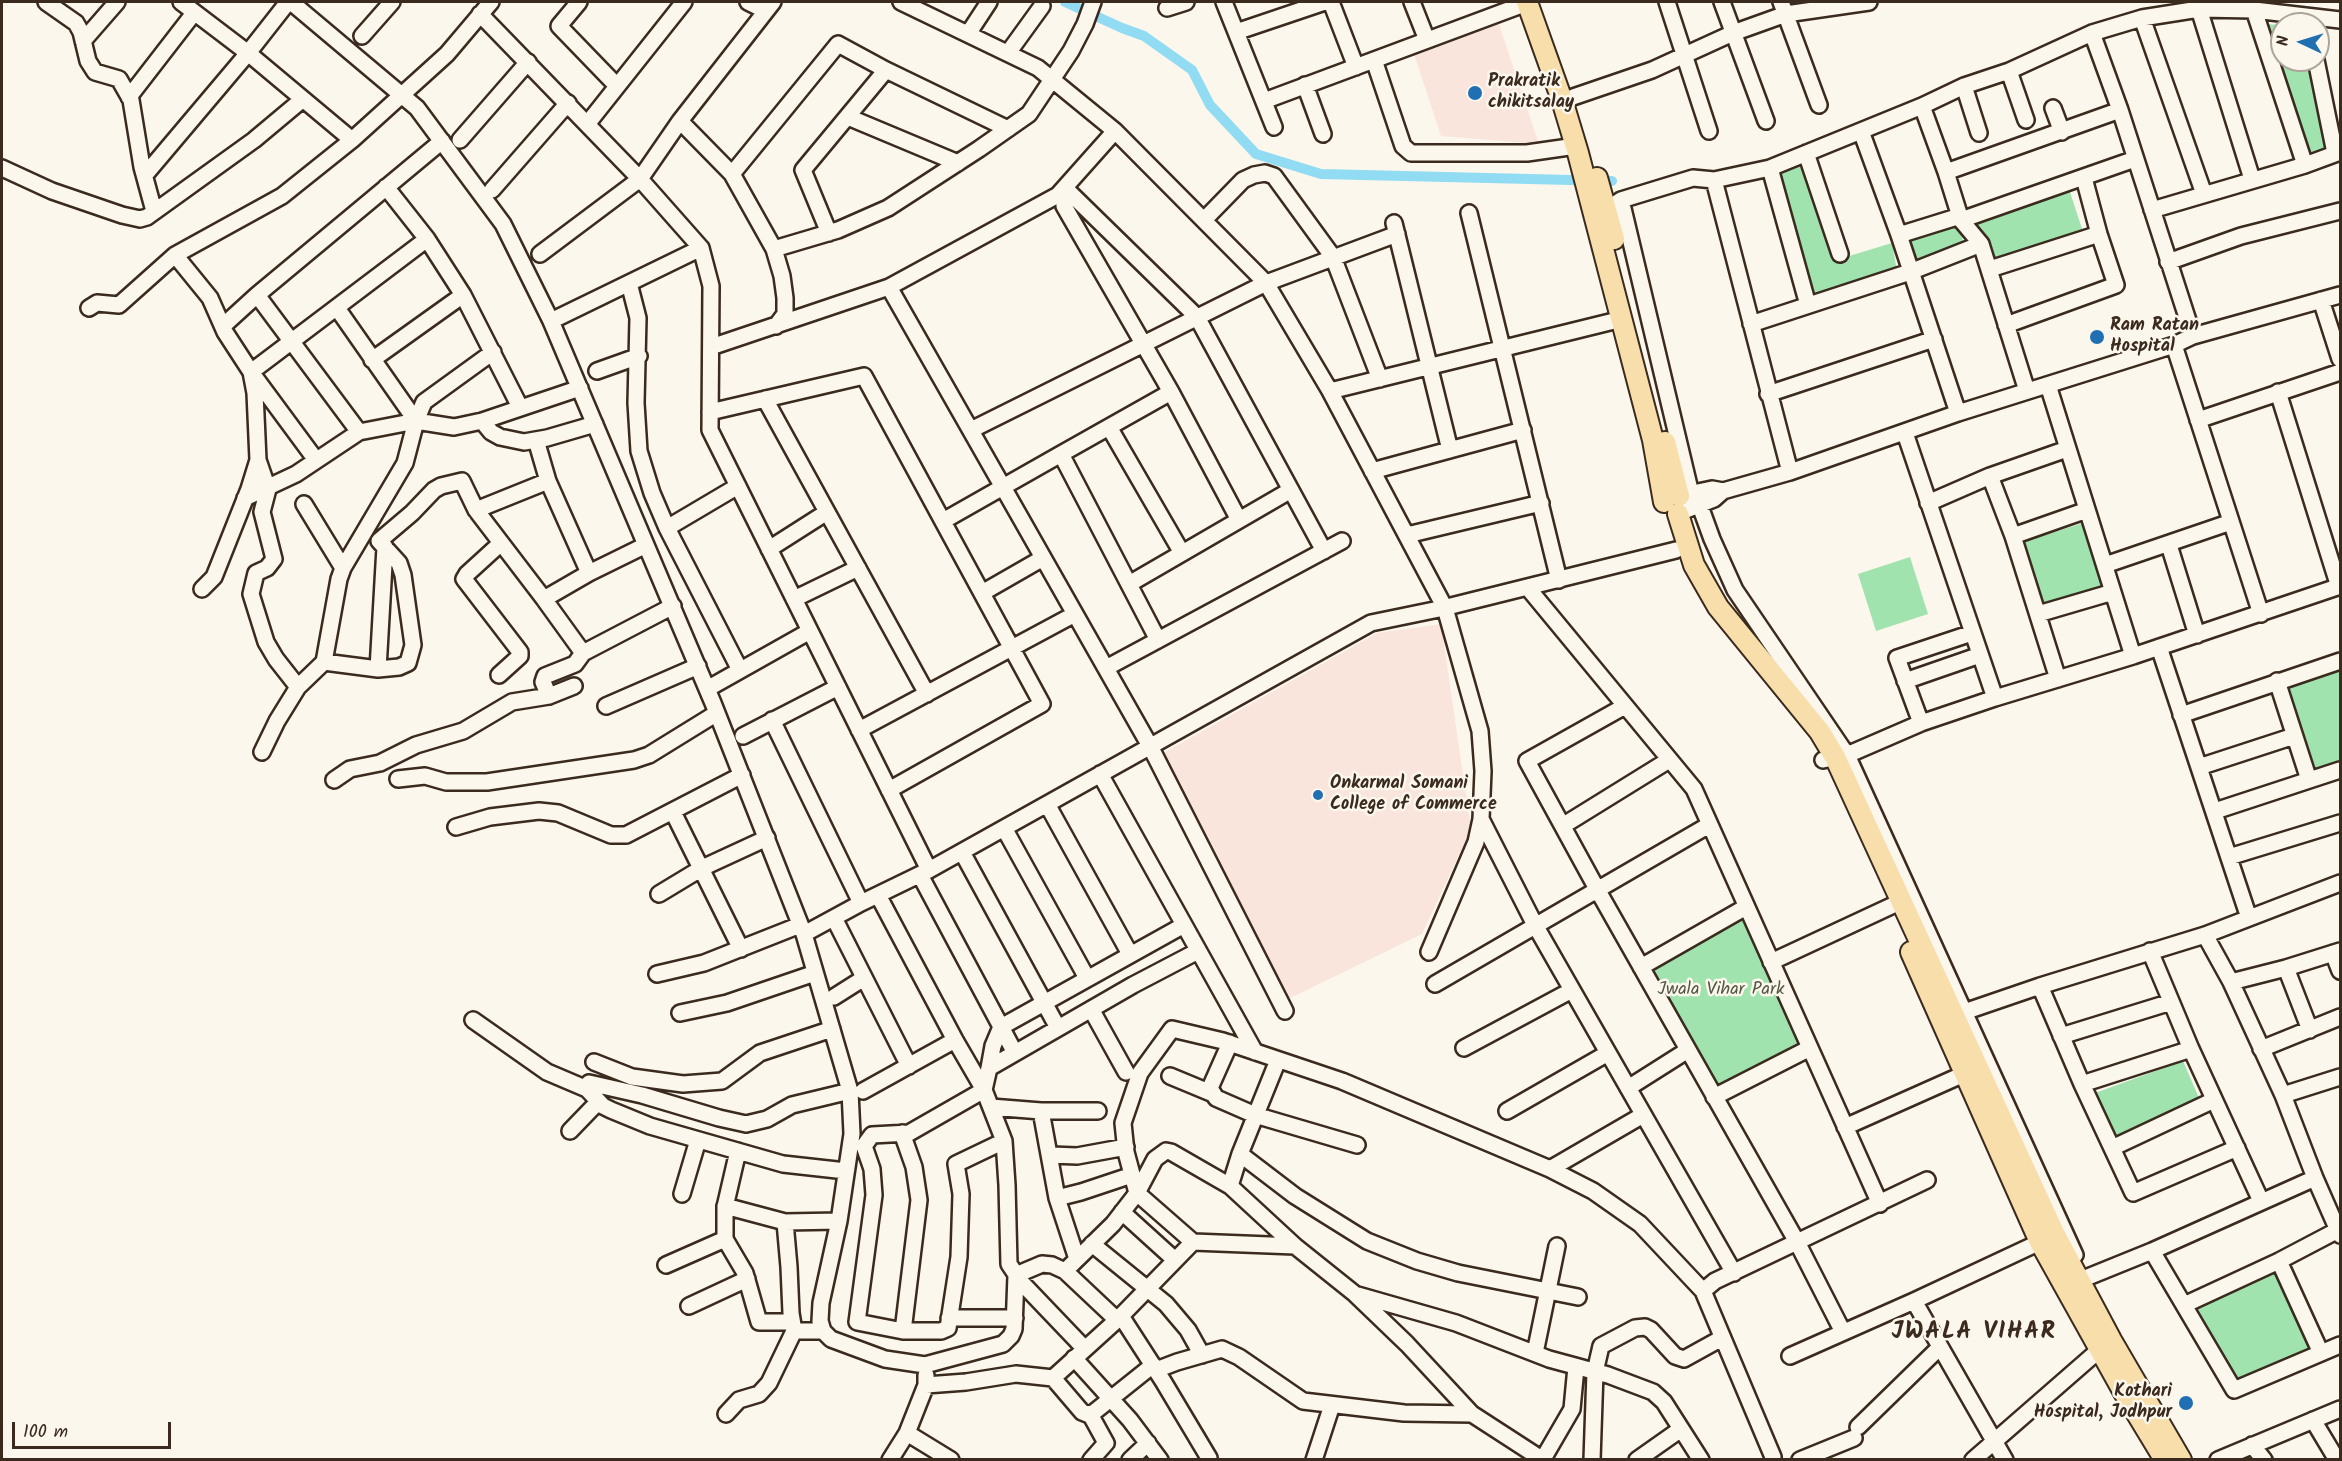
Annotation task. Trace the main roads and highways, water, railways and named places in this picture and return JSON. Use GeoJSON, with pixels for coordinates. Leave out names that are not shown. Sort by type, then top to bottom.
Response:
{"type":"FeatureCollection","features":[{"type":"Feature","properties":{"kind":"main road"},"geometry":{"type":"LineString","coordinates":[[1531,2],[1573,97],[1581,148]]}},
{"type":"Feature","properties":{"kind":"main road"},"geometry":{"type":"LineString","coordinates":[[1531,2],[1562,100],[1606,205],[1658,385],[1694,565],[1718,607],[1820,732],[1835,757],[1964,1074],[2040,1242],[2181,1460]]}},
{"type":"Feature","properties":{"kind":"main road"},"geometry":{"type":"LineString","coordinates":[[1606,205],[1623,319],[1653,440],[1681,506],[1676,550],[1712,611],[1835,757]]}},
{"type":"Feature","properties":{"kind":"main road"},"geometry":{"type":"LineString","coordinates":[[1896,903],[1960,1015],[2082,1279],[2105,1344],[2165,1460]]}},
{"type":"Feature","properties":{"kind":"waterway"},"geometry":{"type":"LineString","coordinates":[[1065,2],[1144,36],[1192,70],[1210,105],[1256,154],[1321,174],[1612,181]]}},
{"type":"Feature","properties":{"kind":"place","name":"Prakratik chikitsalay"},"geometry":{"type":"Point","coordinates":[1475,93]}},
{"type":"Feature","properties":{"kind":"place","name":"Ram Ratan Hospital"},"geometry":{"type":"Point","coordinates":[2097,337]}},
{"type":"Feature","properties":{"kind":"place","name":"Onkarmal Somani College of Commerce"},"geometry":{"type":"Point","coordinates":[1318,795]}},
{"type":"Feature","properties":{"kind":"place","name":"Kothari Hospital, Jodhpur"},"geometry":{"type":"Point","coordinates":[2186,1403]}},
{"type":"Feature","properties":{"kind":"district","name":"JWALA VIHAR"},"geometry":{"type":"Point","coordinates":[1974,1334]}},
{"type":"Feature","properties":{"kind":"park label","name":"Jwala Vihar Park"},"geometry":{"type":"Point","coordinates":[1721,991]}}]}
